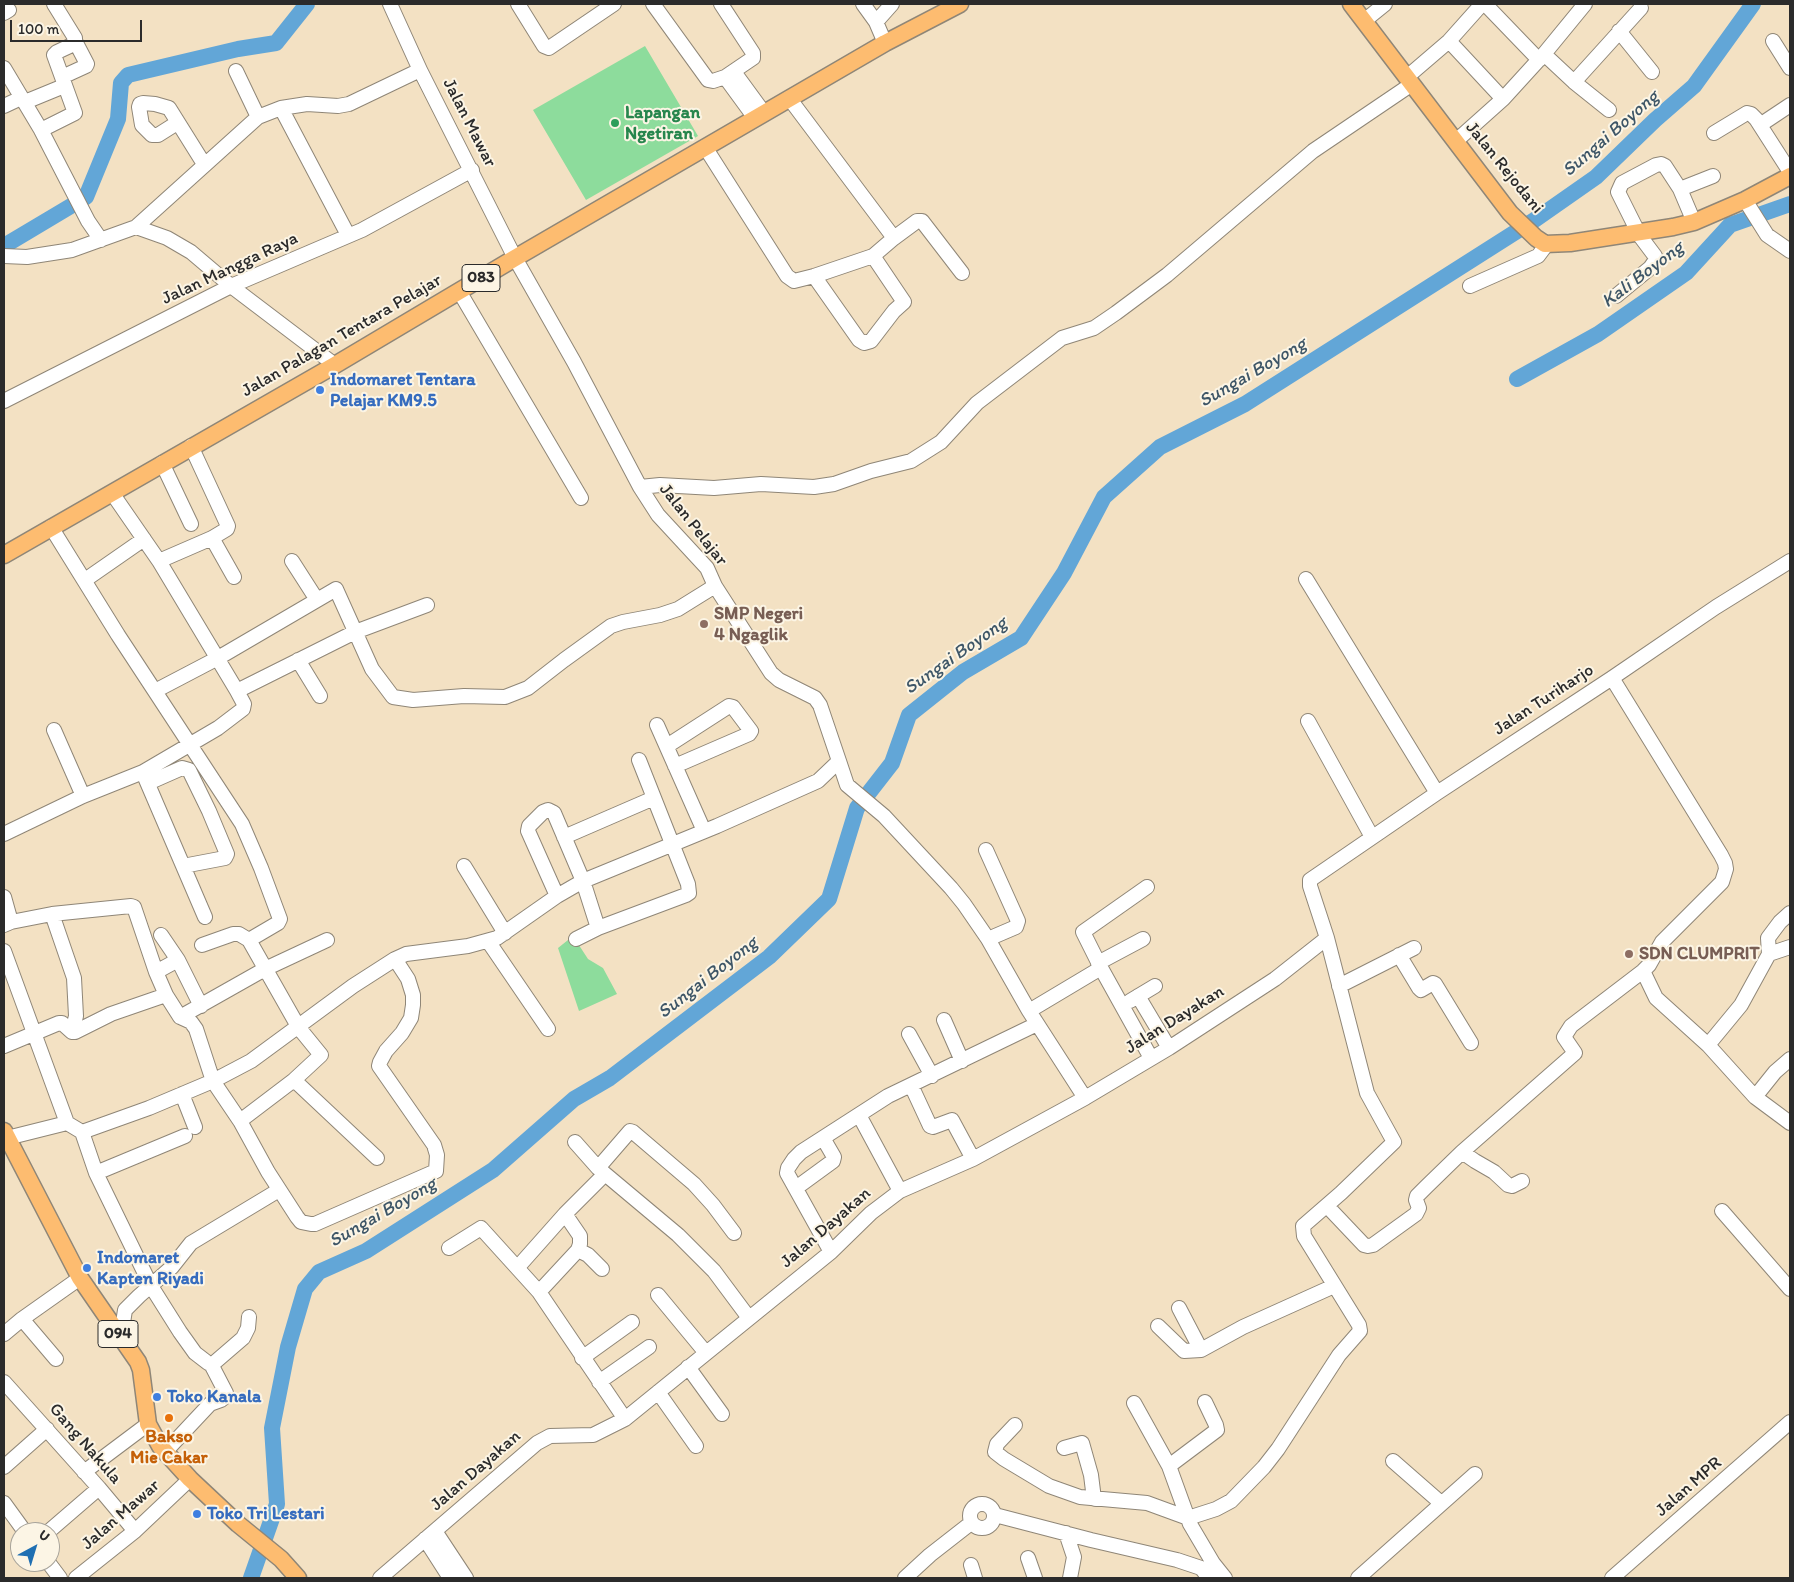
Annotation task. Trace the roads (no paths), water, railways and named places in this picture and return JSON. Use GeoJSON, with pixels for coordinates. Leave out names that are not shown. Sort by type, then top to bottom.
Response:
{"type":"FeatureCollection","features":[{"type":"Feature","properties":{"kind":"main road","name":"Jalan Palagan Tentara Pelajar"},"geometry":{"type":"LineString","coordinates":[[4,555],[334,365],[759,115],[885,43],[960,4]]}},
{"type":"Feature","properties":{"kind":"main road","name":"Jalan Rejodani"},"geometry":{"type":"LineString","coordinates":[[1351,4],[1510,213],[1541,241]]}},
{"type":"Feature","properties":{"kind":"main road"},"geometry":{"type":"LineString","coordinates":[[1541,241],[1570,243],[1694,222],[1747,202],[1790,176]]}},
{"type":"Feature","properties":{"kind":"main road","name":"094"},"geometry":{"type":"LineString","coordinates":[[6,1135],[10,1157],[80,1278],[138,1362],[141,1370],[148,1424],[160,1446],[190,1479],[238,1524],[281,1559],[298,1578]]}},
{"type":"Feature","properties":{"kind":"street"},"geometry":{"type":"LineString","coordinates":[[4,106],[23,100],[63,82],[87,65],[54,4]]}},
{"type":"Feature","properties":{"kind":"street","name":"Jalan Mawar"},"geometry":{"type":"LineString","coordinates":[[390,4],[420,70],[515,258]]}},
{"type":"Feature","properties":{"kind":"street"},"geometry":{"type":"LineString","coordinates":[[518,4],[546,48],[551,48],[595,9],[614,4]]}},
{"type":"Feature","properties":{"kind":"street"},"geometry":{"type":"LineString","coordinates":[[653,4],[708,80],[713,82],[754,58],[754,55],[721,4]]}},
{"type":"Feature","properties":{"kind":"street"},"geometry":{"type":"LineString","coordinates":[[863,4],[876,22],[885,43]]}},
{"type":"Feature","properties":{"kind":"street"},"geometry":{"type":"LineString","coordinates":[[876,22],[892,4]]}},
{"type":"Feature","properties":{"kind":"street"},"geometry":{"type":"LineString","coordinates":[[1364,21],[1385,4]]}},
{"type":"Feature","properties":{"kind":"street"},"geometry":{"type":"LineString","coordinates":[[640,487],[660,485],[714,488],[761,484],[814,487],[834,484],[871,471],[911,461],[941,442],[977,403],[1057,342],[1071,334],[1094,328],[1167,275],[1313,151],[1410,81],[1483,4],[1542,57],[1609,110]]}},
{"type":"Feature","properties":{"kind":"street"},"geometry":{"type":"LineString","coordinates":[[1456,141],[1503,99],[1542,57],[1585,4]]}},
{"type":"Feature","properties":{"kind":"street"},"geometry":{"type":"LineString","coordinates":[[1574,82],[1641,8]]}},
{"type":"Feature","properties":{"kind":"street"},"geometry":{"type":"LineString","coordinates":[[1619,31],[1652,72]]}},
{"type":"Feature","properties":{"kind":"street"},"geometry":{"type":"LineString","coordinates":[[1449,40],[1503,99]]}},
{"type":"Feature","properties":{"kind":"street"},"geometry":{"type":"LineString","coordinates":[[41,130],[75,113],[54,55],[72,45],[75,41]]}},
{"type":"Feature","properties":{"kind":"street"},"geometry":{"type":"LineString","coordinates":[[1773,41],[1790,68]]}},
{"type":"Feature","properties":{"kind":"street"},"geometry":{"type":"LineString","coordinates":[[4,68],[41,130],[88,221],[101,240]]}},
{"type":"Feature","properties":{"kind":"street"},"geometry":{"type":"LineString","coordinates":[[7,256],[27,257],[72,250],[136,227],[258,117],[281,108],[307,104],[338,106],[349,104],[420,70]]}},
{"type":"Feature","properties":{"kind":"street"},"geometry":{"type":"LineString","coordinates":[[236,71],[258,117]]}},
{"type":"Feature","properties":{"kind":"street"},"geometry":{"type":"LineString","coordinates":[[729,74],[759,115]]}},
{"type":"Feature","properties":{"kind":"street"},"geometry":{"type":"LineString","coordinates":[[789,98],[894,238]]}},
{"type":"Feature","properties":{"kind":"street"},"geometry":{"type":"LineString","coordinates":[[1760,125],[1790,105]]}},
{"type":"Feature","properties":{"kind":"street"},"geometry":{"type":"LineString","coordinates":[[281,108],[348,235]]}},
{"type":"Feature","properties":{"kind":"street"},"geometry":{"type":"LineString","coordinates":[[1714,133],[1747,113],[1753,116],[1790,172]]}},
{"type":"Feature","properties":{"kind":"street"},"geometry":{"type":"LineString","coordinates":[[177,122],[204,164]]}},
{"type":"Feature","properties":{"kind":"street"},"geometry":{"type":"LineString","coordinates":[[705,147],[787,276],[794,281],[873,256],[894,238],[917,222],[922,221],[962,274]]}},
{"type":"Feature","properties":{"kind":"street"},"geometry":{"type":"LineString","coordinates":[[1616,296],[1650,268],[1655,261],[1655,256],[1638,232],[1618,192],[1622,182],[1661,164],[1668,170],[1680,190],[1694,222]]}},
{"type":"Feature","properties":{"kind":"street","name":"Jalan Mangga Raya"},"geometry":{"type":"LineString","coordinates":[[4,401],[231,286],[348,235],[472,170]]}},
{"type":"Feature","properties":{"kind":"street"},"geometry":{"type":"LineString","coordinates":[[1680,190],[1712,176]]}},
{"type":"Feature","properties":{"kind":"street"},"geometry":{"type":"LineString","coordinates":[[1747,202],[1767,235],[1790,251]]}},
{"type":"Feature","properties":{"kind":"street"},"geometry":{"type":"LineString","coordinates":[[136,227],[167,238],[191,252],[231,286],[334,365]]}},
{"type":"Feature","properties":{"kind":"street"},"geometry":{"type":"LineString","coordinates":[[1470,286],[1538,256],[1541,241]]}},
{"type":"Feature","properties":{"kind":"street"},"geometry":{"type":"LineString","coordinates":[[814,276],[859,340],[864,343],[870,341],[894,311],[904,302],[873,256]]}},
{"type":"Feature","properties":{"kind":"street","name":"Jalan Pelajar"},"geometry":{"type":"LineString","coordinates":[[515,258],[574,362],[640,487],[658,515],[707,568],[714,586],[771,673],[780,680],[815,698],[820,705],[850,788]]}},
{"type":"Feature","properties":{"kind":"street"},"geometry":{"type":"LineString","coordinates":[[459,291],[581,498]]}},
{"type":"Feature","properties":{"kind":"street"},"geometry":{"type":"LineString","coordinates":[[159,561],[212,538],[227,529],[228,525],[192,446]]}},
{"type":"Feature","properties":{"kind":"street"},"geometry":{"type":"LineString","coordinates":[[162,463],[191,524]]}},
{"type":"Feature","properties":{"kind":"street"},"geometry":{"type":"LineString","coordinates":[[112,493],[159,561],[244,704],[243,709],[218,728],[189,745],[145,778]]}},
{"type":"Feature","properties":{"kind":"street"},"geometry":{"type":"LineString","coordinates":[[51,527],[189,745],[242,824],[280,920],[249,940]]}},
{"type":"Feature","properties":{"kind":"street"},"geometry":{"type":"LineString","coordinates":[[212,538],[234,577]]}},
{"type":"Feature","properties":{"kind":"street"},"geometry":{"type":"LineString","coordinates":[[84,580],[144,539]]}},
{"type":"Feature","properties":{"kind":"street"},"geometry":{"type":"LineString","coordinates":[[292,561],[317,600]]}},
{"type":"Feature","properties":{"kind":"street","name":"Jalan Turiharjo"},"geometry":{"type":"LineString","coordinates":[[1327,938],[1310,886],[1315,876],[1437,793],[1790,561]]}},
{"type":"Feature","properties":{"kind":"street"},"geometry":{"type":"LineString","coordinates":[[1306,579],[1437,793]]}},
{"type":"Feature","properties":{"kind":"street"},"geometry":{"type":"LineString","coordinates":[[155,691],[218,658],[334,589],[337,590],[372,669],[393,696],[413,700],[464,696],[505,697],[528,688],[611,626],[678,609],[714,586]]}},
{"type":"Feature","properties":{"kind":"street"},"geometry":{"type":"LineString","coordinates":[[237,691],[355,632],[427,605]]}},
{"type":"Feature","properties":{"kind":"street"},"geometry":{"type":"LineString","coordinates":[[298,660],[320,696]]}},
{"type":"Feature","properties":{"kind":"street"},"geometry":{"type":"LineString","coordinates":[[1327,1206],[1364,1245],[1373,1245],[1416,1214],[1419,1208],[1416,1200],[1418,1196],[1462,1152],[1571,1058],[1574,1050],[1564,1038],[1567,1031],[1643,971],[1662,942],[1722,882],[1726,869],[1725,863],[1612,678]]}},
{"type":"Feature","properties":{"kind":"street"},"geometry":{"type":"LineString","coordinates":[[667,746],[729,706],[733,707],[751,731],[749,734],[675,766]]}},
{"type":"Feature","properties":{"kind":"street"},"geometry":{"type":"LineString","coordinates":[[1308,721],[1372,837]]}},
{"type":"Feature","properties":{"kind":"street"},"geometry":{"type":"LineString","coordinates":[[657,726],[704,831]]}},
{"type":"Feature","properties":{"kind":"street"},"geometry":{"type":"LineString","coordinates":[[54,730],[83,796]]}},
{"type":"Feature","properties":{"kind":"street"},"geometry":{"type":"LineString","coordinates":[[576,938],[689,893],[688,884],[639,760]]}},
{"type":"Feature","properties":{"kind":"street"},"geometry":{"type":"LineString","coordinates":[[82,1132],[213,1082],[252,1061],[299,1028],[353,986],[395,959],[406,954],[468,946],[488,941],[505,933],[557,896],[583,881],[704,831],[818,780],[839,761]]}},
{"type":"Feature","properties":{"kind":"street"},"geometry":{"type":"LineString","coordinates":[[4,834],[83,796],[182,768],[189,770],[228,854],[225,858],[183,866]]}},
{"type":"Feature","properties":{"kind":"street"},"geometry":{"type":"LineString","coordinates":[[145,778],[205,917]]}},
{"type":"Feature","properties":{"kind":"street"},"geometry":{"type":"LineString","coordinates":[[818,780],[850,788],[884,816],[952,888],[988,940],[1029,1011],[1085,1098]]}},
{"type":"Feature","properties":{"kind":"street"},"geometry":{"type":"LineString","coordinates":[[564,837],[654,798]]}},
{"type":"Feature","properties":{"kind":"street"},"geometry":{"type":"LineString","coordinates":[[557,896],[528,831],[529,826],[543,812],[550,810],[554,813],[583,881],[598,928]]}},
{"type":"Feature","properties":{"kind":"street"},"geometry":{"type":"LineString","coordinates":[[986,850],[1018,921],[1016,927],[988,940]]}},
{"type":"Feature","properties":{"kind":"street"},"geometry":{"type":"LineString","coordinates":[[464,866],[505,933]]}},
{"type":"Feature","properties":{"kind":"street"},"geometry":{"type":"LineString","coordinates":[[1147,887],[1083,932],[1099,965],[1151,1058]]}},
{"type":"Feature","properties":{"kind":"street"},"geometry":{"type":"LineString","coordinates":[[4,897],[7,923],[52,914],[134,907],[156,972],[166,995],[180,1016],[191,1022],[196,1029],[213,1082],[240,1120],[264,1165],[301,1222],[315,1224],[436,1171],[437,1155],[434,1145],[380,1066],[386,1051],[402,1033],[411,1018],[413,1005],[413,994],[408,979],[395,959]]}},
{"type":"Feature","properties":{"kind":"street"},"geometry":{"type":"LineString","coordinates":[[52,914],[74,978],[76,1016],[72,1032]]}},
{"type":"Feature","properties":{"kind":"street"},"geometry":{"type":"LineString","coordinates":[[1708,1045],[1741,1005],[1769,954],[1768,938],[1780,922],[1790,914]]}},
{"type":"Feature","properties":{"kind":"street"},"geometry":{"type":"LineString","coordinates":[[202,945],[233,934],[239,934],[249,940],[299,1028],[321,1055],[294,1080],[240,1120]]}},
{"type":"Feature","properties":{"kind":"street"},"geometry":{"type":"LineString","coordinates":[[161,935],[178,960],[202,1006]]}},
{"type":"Feature","properties":{"kind":"street"},"geometry":{"type":"LineString","coordinates":[[1015,1425],[997,1444],[994,1450],[997,1454],[1059,1491],[1094,1499],[1147,1503],[1188,1518],[1216,1509],[1232,1501],[1264,1467],[1278,1449],[1339,1354],[1360,1331],[1359,1325],[1314,1254],[1303,1232],[1303,1226],[1327,1206],[1394,1142],[1366,1093],[1327,938]]}},
{"type":"Feature","properties":{"kind":"street","name":"Jalan Dayakan"},"geometry":{"type":"LineString","coordinates":[[380,1578],[543,1439],[556,1436],[593,1435],[625,1419],[831,1252],[876,1209],[900,1191],[973,1159],[1085,1098],[1169,1048],[1274,979],[1327,938]]}},
{"type":"Feature","properties":{"kind":"street"},"geometry":{"type":"LineString","coordinates":[[1029,1011],[1142,939]]}},
{"type":"Feature","properties":{"kind":"street"},"geometry":{"type":"LineString","coordinates":[[180,1016],[202,1006],[265,969],[327,940]]}},
{"type":"Feature","properties":{"kind":"street"},"geometry":{"type":"LineString","coordinates":[[488,941],[548,1029]]}},
{"type":"Feature","properties":{"kind":"street"},"geometry":{"type":"LineString","coordinates":[[1339,986],[1414,948]]}},
{"type":"Feature","properties":{"kind":"street"},"geometry":{"type":"LineString","coordinates":[[1769,954],[1790,948]]}},
{"type":"Feature","properties":{"kind":"street"},"geometry":{"type":"LineString","coordinates":[[4,951],[67,1124]]}},
{"type":"Feature","properties":{"kind":"street"},"geometry":{"type":"LineString","coordinates":[[1398,956],[1421,990],[1435,984],[1471,1044]]}},
{"type":"Feature","properties":{"kind":"street"},"geometry":{"type":"LineString","coordinates":[[156,972],[178,960]]}},
{"type":"Feature","properties":{"kind":"street"},"geometry":{"type":"LineString","coordinates":[[1643,971],[1656,998],[1708,1045],[1755,1097],[1790,1123]]}},
{"type":"Feature","properties":{"kind":"street"},"geometry":{"type":"LineString","coordinates":[[1123,1005],[1155,986]]}},
{"type":"Feature","properties":{"kind":"street"},"geometry":{"type":"LineString","coordinates":[[72,1032],[111,1014],[166,995]]}},
{"type":"Feature","properties":{"kind":"street"},"geometry":{"type":"LineString","coordinates":[[1138,996],[1169,1048]]}},
{"type":"Feature","properties":{"kind":"street"},"geometry":{"type":"LineString","coordinates":[[944,1020],[962,1061]]}},
{"type":"Feature","properties":{"kind":"street"},"geometry":{"type":"LineString","coordinates":[[4,1046],[34,1032],[62,1023],[72,1032]]}},
{"type":"Feature","properties":{"kind":"street"},"geometry":{"type":"LineString","coordinates":[[831,1252],[787,1172],[801,1152],[888,1096],[1037,1024]]}},
{"type":"Feature","properties":{"kind":"street"},"geometry":{"type":"LineString","coordinates":[[910,1034],[932,1076]]}},
{"type":"Feature","properties":{"kind":"street"},"geometry":{"type":"LineString","coordinates":[[1755,1097],[1775,1072],[1790,1059]]}},
{"type":"Feature","properties":{"kind":"street"},"geometry":{"type":"LineString","coordinates":[[294,1080],[377,1158]]}},
{"type":"Feature","properties":{"kind":"street"},"geometry":{"type":"LineString","coordinates":[[911,1085],[930,1126],[933,1127],[952,1120],[973,1159]]}},
{"type":"Feature","properties":{"kind":"street"},"geometry":{"type":"LineString","coordinates":[[96,1173],[190,1132],[182,1094]]}},
{"type":"Feature","properties":{"kind":"street"},"geometry":{"type":"LineString","coordinates":[[859,1115],[900,1191]]}},
{"type":"Feature","properties":{"kind":"street"},"geometry":{"type":"LineString","coordinates":[[6,1135],[67,1124],[82,1132],[96,1173],[151,1286],[195,1353],[213,1365]]}},
{"type":"Feature","properties":{"kind":"street"},"geometry":{"type":"LineString","coordinates":[[518,1267],[602,1171],[630,1131],[694,1184],[714,1205],[734,1233]]}},
{"type":"Feature","properties":{"kind":"street"},"geometry":{"type":"LineString","coordinates":[[796,1188],[833,1161],[834,1157],[824,1138]]}},
{"type":"Feature","properties":{"kind":"street"},"geometry":{"type":"LineString","coordinates":[[575,1142],[602,1171],[678,1235],[714,1270],[748,1318]]}},
{"type":"Feature","properties":{"kind":"street"},"geometry":{"type":"LineString","coordinates":[[1462,1152],[1494,1172],[1508,1185],[1512,1186],[1522,1182]]}},
{"type":"Feature","properties":{"kind":"street"},"geometry":{"type":"LineString","coordinates":[[117,1332],[123,1323],[125,1310],[172,1267],[191,1243],[279,1190]]}},
{"type":"Feature","properties":{"kind":"street"},"geometry":{"type":"LineString","coordinates":[[1722,1211],[1790,1289]]}},
{"type":"Feature","properties":{"kind":"street"},"geometry":{"type":"LineString","coordinates":[[539,1292],[578,1250],[581,1240],[580,1236],[565,1214]]}},
{"type":"Feature","properties":{"kind":"street"},"geometry":{"type":"LineString","coordinates":[[449,1248],[481,1228],[539,1292],[625,1419]]}},
{"type":"Feature","properties":{"kind":"street"},"geometry":{"type":"LineString","coordinates":[[578,1250],[588,1255],[602,1269]]}},
{"type":"Feature","properties":{"kind":"street"},"geometry":{"type":"LineString","coordinates":[[4,1334],[22,1318],[80,1278]]}},
{"type":"Feature","properties":{"kind":"street"},"geometry":{"type":"LineString","coordinates":[[1158,1326],[1184,1351],[1201,1350],[1243,1327],[1334,1286]]}},
{"type":"Feature","properties":{"kind":"street"},"geometry":{"type":"LineString","coordinates":[[658,1295],[706,1353]]}},
{"type":"Feature","properties":{"kind":"street"},"geometry":{"type":"LineString","coordinates":[[1179,1308],[1201,1350]]}},
{"type":"Feature","properties":{"kind":"street"},"geometry":{"type":"LineString","coordinates":[[213,1365],[243,1338],[248,1328],[249,1317]]}},
{"type":"Feature","properties":{"kind":"street"},"geometry":{"type":"LineString","coordinates":[[22,1318],[56,1359]]}},
{"type":"Feature","properties":{"kind":"street"},"geometry":{"type":"LineString","coordinates":[[582,1358],[632,1322]]}},
{"type":"Feature","properties":{"kind":"street"},"geometry":{"type":"LineString","coordinates":[[599,1382],[649,1347]]}},
{"type":"Feature","properties":{"kind":"street"},"geometry":{"type":"LineString","coordinates":[[165,1452],[210,1404],[226,1396],[213,1369],[213,1365]]}},
{"type":"Feature","properties":{"kind":"street"},"geometry":{"type":"LineString","coordinates":[[688,1368],[722,1414]]}},
{"type":"Feature","properties":{"kind":"street","name":"Gang Nakula"},"geometry":{"type":"LineString","coordinates":[[4,1382],[135,1531]]}},
{"type":"Feature","properties":{"kind":"street"},"geometry":{"type":"LineString","coordinates":[[658,1392],[696,1446]]}},
{"type":"Feature","properties":{"kind":"street"},"geometry":{"type":"LineString","coordinates":[[1169,1466],[1217,1430],[1205,1402]]}},
{"type":"Feature","properties":{"kind":"street"},"geometry":{"type":"LineString","coordinates":[[1134,1403],[1169,1466],[1188,1518],[1213,1563],[1225,1578]]}},
{"type":"Feature","properties":{"kind":"street","name":"Jalan MPR"},"geometry":{"type":"LineString","coordinates":[[1612,1578],[1790,1422]]}},
{"type":"Feature","properties":{"kind":"street"},"geometry":{"type":"LineString","coordinates":[[84,1472],[148,1424]]}},
{"type":"Feature","properties":{"kind":"street"},"geometry":{"type":"LineString","coordinates":[[4,1467],[47,1429]]}},
{"type":"Feature","properties":{"kind":"street"},"geometry":{"type":"LineString","coordinates":[[1064,1448],[1082,1443],[1091,1475],[1094,1499]]}},
{"type":"Feature","properties":{"kind":"street"},"geometry":{"type":"LineString","coordinates":[[1393,1461],[1441,1503]]}},
{"type":"Feature","properties":{"kind":"street"},"geometry":{"type":"LineString","coordinates":[[1364,1577],[1441,1503],[1475,1474]]}},
{"type":"Feature","properties":{"kind":"street","name":"Jalan Mawar"},"geometry":{"type":"LineString","coordinates":[[76,1578],[135,1531],[190,1479]]}},
{"type":"Feature","properties":{"kind":"street"},"geometry":{"type":"LineString","coordinates":[[60,1522],[99,1488]]}},
{"type":"Feature","properties":{"kind":"street"},"geometry":{"type":"LineString","coordinates":[[4,1504],[18,1522]]}},
{"type":"Feature","properties":{"kind":"street"},"geometry":{"type":"LineString","coordinates":[[979,1504],[986,1504],[992,1508],[995,1515],[994,1522],[988,1527],[982,1529],[971,1523],[969,1514],[973,1507],[979,1504]]}},
{"type":"Feature","properties":{"kind":"street"},"geometry":{"type":"LineString","coordinates":[[995,1515],[1193,1565],[1201,1568],[1209,1578]]}},
{"type":"Feature","properties":{"kind":"street"},"geometry":{"type":"LineString","coordinates":[[907,1578],[930,1555],[971,1523]]}},
{"type":"Feature","properties":{"kind":"street"},"geometry":{"type":"LineString","coordinates":[[1066,1533],[1074,1557],[1070,1578]]}},
{"type":"Feature","properties":{"kind":"street"},"geometry":{"type":"LineString","coordinates":[[430,1535],[450,1578]]}},
{"type":"Feature","properties":{"kind":"street"},"geometry":{"type":"LineString","coordinates":[[430,1535],[466,1578]]}},
{"type":"Feature","properties":{"kind":"street"},"geometry":{"type":"LineString","coordinates":[[1074,1557],[1091,1540]]}},
{"type":"Feature","properties":{"kind":"street"},"geometry":{"type":"LineString","coordinates":[[1028,1558],[1035,1578]]}},
{"type":"Feature","properties":{"kind":"waterway"},"geometry":{"type":"LineString","coordinates":[[4,246],[86,197],[118,119],[121,83],[128,75],[238,49],[276,43],[307,4]]}},
{"type":"Feature","properties":{"kind":"waterway","name":"Sungai Boyong"},"geometry":{"type":"LineString","coordinates":[[251,1578],[277,1504],[272,1428],[288,1347],[305,1289],[319,1272],[366,1251],[493,1170],[574,1099],[610,1078],[769,957],[829,899],[857,808],[892,763],[909,715],[963,672],[1021,638],[1064,573],[1104,497],[1160,447],[1245,404],[1536,219],[1596,177],[1655,120],[1694,86],[1753,4]]}},
{"type":"Feature","properties":{"kind":"waterway","name":"Kali Boyong"},"geometry":{"type":"LineString","coordinates":[[1517,379],[1598,334],[1686,273],[1730,225],[1790,204]]}},
{"type":"Feature","properties":{"kind":"place","name":"Lapangan Ngetiran"},"geometry":{"type":"Point","coordinates":[615,123]}},
{"type":"Feature","properties":{"kind":"place","name":"Indomaret Tentara Pelajar KM9.5"},"geometry":{"type":"Point","coordinates":[320,390]}},
{"type":"Feature","properties":{"kind":"place","name":"SMP Negeri 4 Ngaglik"},"geometry":{"type":"Point","coordinates":[704,624]}},
{"type":"Feature","properties":{"kind":"place","name":"SDN CLUMPRIT"},"geometry":{"type":"Point","coordinates":[1629,954]}},
{"type":"Feature","properties":{"kind":"place","name":"Indomaret Kapten Riyadi"},"geometry":{"type":"Point","coordinates":[87,1268]}},
{"type":"Feature","properties":{"kind":"place","name":"Toko Kanala"},"geometry":{"type":"Point","coordinates":[157,1397]}},
{"type":"Feature","properties":{"kind":"place","name":"Bakso Mie Cakar"},"geometry":{"type":"Point","coordinates":[169,1418]}},
{"type":"Feature","properties":{"kind":"place","name":"Toko Tri Lestari"},"geometry":{"type":"Point","coordinates":[197,1514]}}]}
